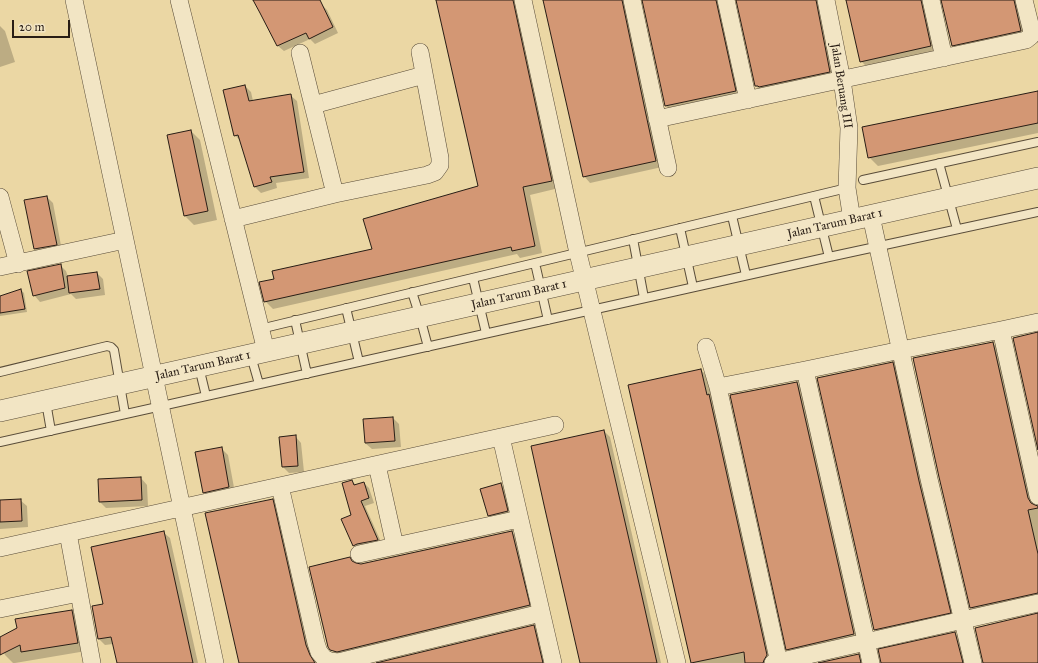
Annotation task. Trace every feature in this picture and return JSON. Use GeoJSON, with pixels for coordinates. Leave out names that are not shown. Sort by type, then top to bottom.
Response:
{"type":"FeatureCollection","features":[{"type":"Feature","properties":{"kind":"street"},"geometry":{"type":"LineString","coordinates":[[74,0],[215,663]]}},
{"type":"Feature","properties":{"kind":"street"},"geometry":{"type":"LineString","coordinates":[[179,0],[260,329],[258,353]]}},
{"type":"Feature","properties":{"kind":"street"},"geometry":{"type":"LineString","coordinates":[[523,0],[584,280],[677,663]]}},
{"type":"Feature","properties":{"kind":"street"},"geometry":{"type":"LineString","coordinates":[[632,0],[668,168]]}},
{"type":"Feature","properties":{"kind":"street"},"geometry":{"type":"LineString","coordinates":[[726,0],[748,100]]}},
{"type":"Feature","properties":{"kind":"street","name":"Jalan Beruang III"},"geometry":{"type":"LineString","coordinates":[[826,0],[842,80],[849,128],[847,188],[861,218],[878,246],[929,479],[973,663]]}},
{"type":"Feature","properties":{"kind":"street"},"geometry":{"type":"LineString","coordinates":[[931,0],[944,58]]}},
{"type":"Feature","properties":{"kind":"street"},"geometry":{"type":"LineString","coordinates":[[657,119],[1026,40],[1030,38],[1032,32],[1024,0]]}},
{"type":"Feature","properties":{"kind":"street"},"geometry":{"type":"LineString","coordinates":[[233,219],[335,194],[427,175],[435,172],[440,165],[440,158],[420,52]]}},
{"type":"Feature","properties":{"kind":"street"},"geometry":{"type":"LineString","coordinates":[[300,53],[335,194]]}},
{"type":"Feature","properties":{"kind":"street"},"geometry":{"type":"LineString","coordinates":[[313,105],[424,75]]}},
{"type":"Feature","properties":{"kind":"street","name":"Jalan Tarum Barat 1"},"geometry":{"type":"LineString","coordinates":[[0,411],[1038,178]]}},
{"type":"Feature","properties":{"kind":"street"},"geometry":{"type":"LineString","coordinates":[[0,197],[18,264]]}},
{"type":"Feature","properties":{"kind":"street"},"geometry":{"type":"LineString","coordinates":[[0,267],[125,240]]}},
{"type":"Feature","properties":{"kind":"street"},"geometry":{"type":"LineString","coordinates":[[718,387],[1038,322]]}},
{"type":"Feature","properties":{"kind":"street"},"geometry":{"type":"LineString","coordinates":[[1001,330],[1038,496]]}},
{"type":"Feature","properties":{"kind":"street"},"geometry":{"type":"LineString","coordinates":[[706,346],[718,387],[777,663],[1038,604]]}},
{"type":"Feature","properties":{"kind":"street"},"geometry":{"type":"LineString","coordinates":[[805,370],[871,663]]}},
{"type":"Feature","properties":{"kind":"street"},"geometry":{"type":"LineString","coordinates":[[0,548],[555,425]]}},
{"type":"Feature","properties":{"kind":"street"},"geometry":{"type":"LineString","coordinates":[[501,437],[553,663]]}},
{"type":"Feature","properties":{"kind":"street"},"geometry":{"type":"LineString","coordinates":[[377,465],[395,546]]}},
{"type":"Feature","properties":{"kind":"street"},"geometry":{"type":"LineString","coordinates":[[280,486],[316,643],[319,652],[324,658],[330,661],[338,662],[541,613]]}},
{"type":"Feature","properties":{"kind":"street"},"geometry":{"type":"LineString","coordinates":[[359,554],[519,519]]}},
{"type":"Feature","properties":{"kind":"street"},"geometry":{"type":"LineString","coordinates":[[68,533],[92,663]]}},
{"type":"Feature","properties":{"kind":"street"},"geometry":{"type":"LineString","coordinates":[[0,609],[79,593]]}},
{"type":"Feature","properties":{"kind":"lane"},"geometry":{"type":"LineString","coordinates":[[863,180],[1038,142]]}},
{"type":"Feature","properties":{"kind":"lane"},"geometry":{"type":"LineString","coordinates":[[940,163],[957,229]]}},
{"type":"Feature","properties":{"kind":"lane"},"geometry":{"type":"LineString","coordinates":[[260,329],[847,188]]}},
{"type":"Feature","properties":{"kind":"lane"},"geometry":{"type":"LineString","coordinates":[[814,196],[829,256]]}},
{"type":"Feature","properties":{"kind":"lane"},"geometry":{"type":"LineString","coordinates":[[0,442],[829,256],[1038,212]]}},
{"type":"Feature","properties":{"kind":"lane"},"geometry":{"type":"LineString","coordinates":[[732,216],[746,275]]}},
{"type":"Feature","properties":{"kind":"lane"},"geometry":{"type":"LineString","coordinates":[[680,228],[693,287]]}},
{"type":"Feature","properties":{"kind":"lane"},"geometry":{"type":"LineString","coordinates":[[633,239],[644,298]]}},
{"type":"Feature","properties":{"kind":"lane"},"geometry":{"type":"LineString","coordinates":[[534,263],[548,320]]}},
{"type":"Feature","properties":{"kind":"lane"},"geometry":{"type":"LineString","coordinates":[[473,278],[486,333]]}},
{"type":"Feature","properties":{"kind":"lane"},"geometry":{"type":"LineString","coordinates":[[412,292],[428,347]]}},
{"type":"Feature","properties":{"kind":"lane"},"geometry":{"type":"LineString","coordinates":[[346,308],[359,362]]}},
{"type":"Feature","properties":{"kind":"lane"},"geometry":{"type":"LineString","coordinates":[[295,320],[307,374]]}},
{"type":"Feature","properties":{"kind":"lane"},"geometry":{"type":"LineString","coordinates":[[0,372],[107,346],[111,347],[114,350],[125,414]]}},
{"type":"Feature","properties":{"kind":"lane"},"geometry":{"type":"LineString","coordinates":[[258,353],[259,384]]}},
{"type":"Feature","properties":{"kind":"lane"},"geometry":{"type":"LineString","coordinates":[[199,367],[206,396]]}},
{"type":"Feature","properties":{"kind":"lane"},"geometry":{"type":"LineString","coordinates":[[46,401],[51,430]]}},
{"type":"Feature","properties":{"kind":"building"},"geometry":{"type":"Polygon","coordinates":[[[253,0],[320,0],[333,27],[309,39],[306,33],[277,46],[253,0]]]}},
{"type":"Feature","properties":{"kind":"building"},"geometry":{"type":"Polygon","coordinates":[[[436,0],[513,0],[552,181],[523,187],[535,246],[512,251],[511,247],[264,302],[259,282],[274,279],[272,271],[372,249],[363,219],[478,186],[436,0]]]}},
{"type":"Feature","properties":{"kind":"building"},"geometry":{"type":"Polygon","coordinates":[[[543,0],[622,0],[656,161],[583,177],[543,0]]]}},
{"type":"Feature","properties":{"kind":"building"},"geometry":{"type":"Polygon","coordinates":[[[642,0],[716,0],[736,91],[665,106],[642,0]]]}},
{"type":"Feature","properties":{"kind":"building"},"geometry":{"type":"Polygon","coordinates":[[[736,0],[816,0],[830,72],[759,87],[755,86],[736,0]]]}},
{"type":"Feature","properties":{"kind":"building"},"geometry":{"type":"Polygon","coordinates":[[[846,0],[921,0],[931,46],[860,62],[846,0]]]}},
{"type":"Feature","properties":{"kind":"building"},"geometry":{"type":"Polygon","coordinates":[[[941,0],[1014,0],[1021,31],[952,46],[941,0]]]}},
{"type":"Feature","properties":{"kind":"building"},"geometry":{"type":"Polygon","coordinates":[[[245,85],[249,101],[291,94],[304,172],[270,177],[272,182],[254,187],[238,135],[234,136],[223,90],[245,85]]]}},
{"type":"Feature","properties":{"kind":"building"},"geometry":{"type":"Polygon","coordinates":[[[1038,91],[1038,123],[868,158],[862,127],[1038,91]]]}},
{"type":"Feature","properties":{"kind":"building"},"geometry":{"type":"Polygon","coordinates":[[[191,130],[208,211],[184,216],[167,135],[191,130]]]}},
{"type":"Feature","properties":{"kind":"building"},"geometry":{"type":"Polygon","coordinates":[[[47,196],[57,245],[34,249],[24,200],[47,196]]]}},
{"type":"Feature","properties":{"kind":"building"},"geometry":{"type":"Polygon","coordinates":[[[61,264],[65,288],[33,296],[27,271],[61,264]]]}},
{"type":"Feature","properties":{"kind":"building"},"geometry":{"type":"Polygon","coordinates":[[[97,272],[100,289],[69,293],[67,276],[97,272]]]}},
{"type":"Feature","properties":{"kind":"building"},"geometry":{"type":"Polygon","coordinates":[[[21,289],[25,309],[0,313],[0,296],[21,289]]]}},
{"type":"Feature","properties":{"kind":"building"},"geometry":{"type":"Polygon","coordinates":[[[1038,332],[1038,450],[1013,338],[1038,332]]]}},
{"type":"Feature","properties":{"kind":"building"},"geometry":{"type":"Polygon","coordinates":[[[993,342],[1028,498],[1031,503],[1038,506],[1038,508],[1028,510],[1038,554],[1038,593],[970,608],[913,358],[993,342]]]}},
{"type":"Feature","properties":{"kind":"building"},"geometry":{"type":"Polygon","coordinates":[[[893,362],[919,481],[951,613],[874,630],[817,378],[893,362]]]}},
{"type":"Feature","properties":{"kind":"building"},"geometry":{"type":"Polygon","coordinates":[[[701,369],[707,395],[709,394],[767,655],[763,663],[745,663],[744,652],[691,663],[628,385],[701,369]]]}},
{"type":"Feature","properties":{"kind":"building"},"geometry":{"type":"Polygon","coordinates":[[[797,382],[854,634],[786,650],[730,395],[797,382]]]}},
{"type":"Feature","properties":{"kind":"building"},"geometry":{"type":"Polygon","coordinates":[[[393,417],[395,441],[365,443],[363,419],[393,417]]]}},
{"type":"Feature","properties":{"kind":"building"},"geometry":{"type":"Polygon","coordinates":[[[604,430],[657,663],[580,663],[544,505],[531,446],[604,430]]]}},
{"type":"Feature","properties":{"kind":"building"},"geometry":{"type":"Polygon","coordinates":[[[296,435],[298,466],[282,467],[279,437],[296,435]]]}},
{"type":"Feature","properties":{"kind":"building"},"geometry":{"type":"Polygon","coordinates":[[[222,447],[229,487],[203,493],[195,452],[222,447]]]}},
{"type":"Feature","properties":{"kind":"building"},"geometry":{"type":"Polygon","coordinates":[[[141,477],[142,500],[99,502],[98,479],[141,477]]]}},
{"type":"Feature","properties":{"kind":"building"},"geometry":{"type":"Polygon","coordinates":[[[352,480],[354,485],[364,482],[369,498],[361,501],[378,540],[353,546],[341,519],[351,515],[342,483],[352,480]]]}},
{"type":"Feature","properties":{"kind":"building"},"geometry":{"type":"Polygon","coordinates":[[[501,483],[508,511],[488,516],[480,489],[501,483]]]}},
{"type":"Feature","properties":{"kind":"building"},"geometry":{"type":"Polygon","coordinates":[[[21,499],[22,521],[0,522],[0,500],[21,499]]]}},
{"type":"Feature","properties":{"kind":"building"},"geometry":{"type":"Polygon","coordinates":[[[273,499],[306,645],[315,663],[239,663],[205,513],[273,499]]]}},
{"type":"Feature","properties":{"kind":"building"},"geometry":{"type":"Polygon","coordinates":[[[164,531],[193,663],[117,663],[111,637],[98,639],[92,606],[103,604],[91,547],[164,531]]]}},
{"type":"Feature","properties":{"kind":"building"},"geometry":{"type":"Polygon","coordinates":[[[512,531],[530,605],[337,652],[330,650],[328,647],[309,567],[350,557],[352,561],[361,564],[512,531]]]}},
{"type":"Feature","properties":{"kind":"building"},"geometry":{"type":"Polygon","coordinates":[[[72,610],[78,643],[21,652],[20,645],[0,655],[0,637],[17,628],[15,619],[72,610]]]}},
{"type":"Feature","properties":{"kind":"building"},"geometry":{"type":"Polygon","coordinates":[[[1038,613],[1038,663],[983,663],[975,628],[1038,613]]]}},
{"type":"Feature","properties":{"kind":"building"},"geometry":{"type":"Polygon","coordinates":[[[534,625],[543,663],[376,663],[534,625]]]}},
{"type":"Feature","properties":{"kind":"building"},"geometry":{"type":"Polygon","coordinates":[[[955,632],[963,663],[881,663],[878,649],[955,632]]]}},
{"type":"Feature","properties":{"kind":"building"},"geometry":{"type":"Polygon","coordinates":[[[859,654],[861,663],[818,663],[859,654]]]}}]}
